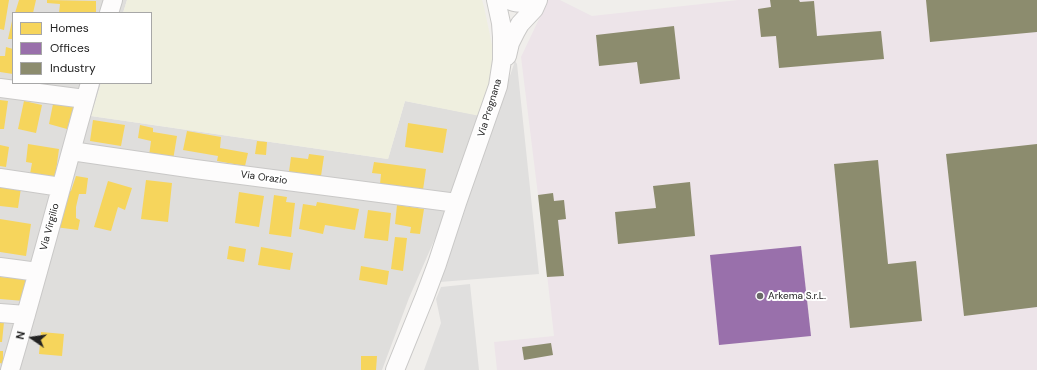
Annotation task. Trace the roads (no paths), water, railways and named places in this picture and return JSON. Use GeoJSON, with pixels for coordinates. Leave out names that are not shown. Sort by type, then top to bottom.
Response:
{"type":"FeatureCollection","features":[{"type":"Feature","properties":{"kind":"street"},"geometry":{"type":"LineString","coordinates":[[109,12],[113,0]]}},
{"type":"Feature","properties":{"kind":"street","name":"Via Pregnana"},"geometry":{"type":"LineString","coordinates":[[395,370],[420,297],[455,208],[498,86],[502,60],[502,37],[501,22],[496,0]]}},
{"type":"Feature","properties":{"kind":"street"},"geometry":{"type":"LineString","coordinates":[[509,0],[516,3],[521,3],[538,0]]}},
{"type":"Feature","properties":{"kind":"street"},"geometry":{"type":"LineString","coordinates":[[498,86],[513,36],[520,24],[534,10],[538,0]]}},
{"type":"Feature","properties":{"kind":"street"},"geometry":{"type":"LineString","coordinates":[[0,88],[87,91]]}},
{"type":"Feature","properties":{"kind":"street","name":"Via Virgilio"},"geometry":{"type":"LineString","coordinates":[[10,370],[87,91]]}},
{"type":"Feature","properties":{"kind":"street","name":"Via Orazio"},"geometry":{"type":"LineString","coordinates":[[71,151],[455,208]]}},
{"type":"Feature","properties":{"kind":"street"},"geometry":{"type":"LineString","coordinates":[[0,178],[60,187]]}},
{"type":"Feature","properties":{"kind":"street"},"geometry":{"type":"LineString","coordinates":[[0,267],[38,272]]}},
{"type":"Feature","properties":{"kind":"street"},"geometry":{"type":"LineString","coordinates":[[0,313],[26,315]]}},
{"type":"Feature","properties":{"kind":"place","name":"Arkema S.r.L."},"geometry":{"type":"Point","coordinates":[760,296]}}]}
